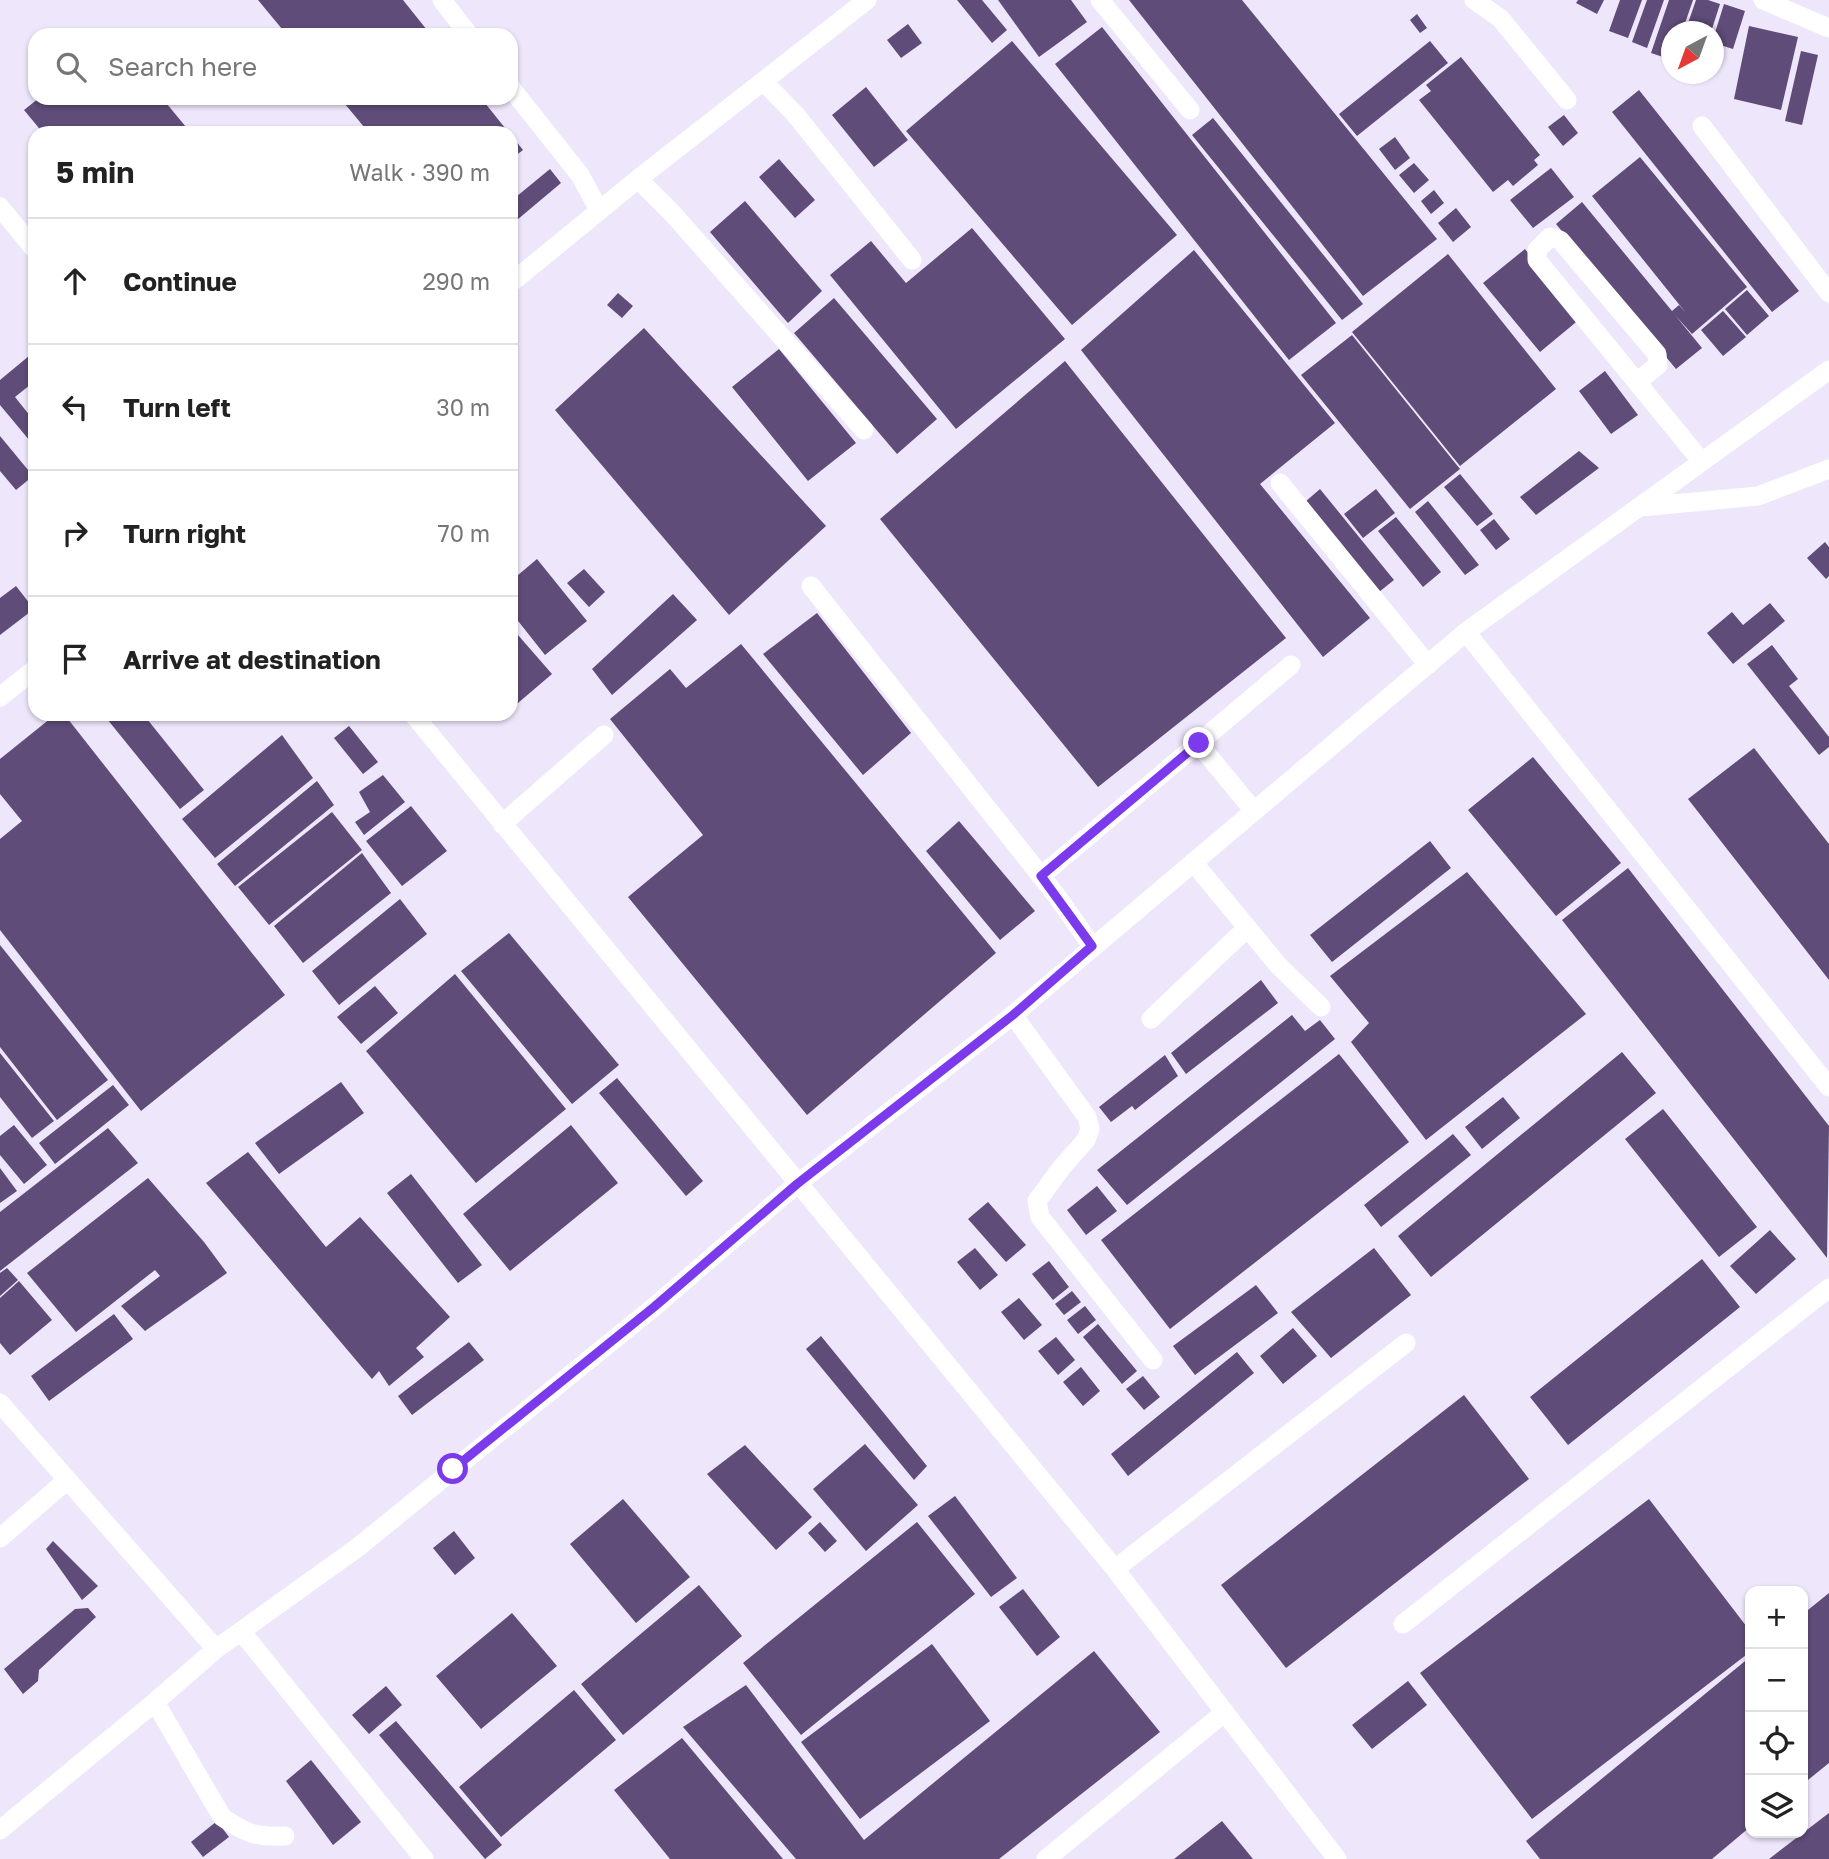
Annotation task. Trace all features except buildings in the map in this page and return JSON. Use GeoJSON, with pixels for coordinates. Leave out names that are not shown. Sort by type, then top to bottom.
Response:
{"type":"FeatureCollection","features":[{"type":"Feature","properties":{"kind":"street"},"geometry":{"type":"LineString","coordinates":[[442,0],[464,28]]}},
{"type":"Feature","properties":{"kind":"street"},"geometry":{"type":"LineString","coordinates":[[518,278],[638,178],[867,0]]}},
{"type":"Feature","properties":{"kind":"street"},"geometry":{"type":"LineString","coordinates":[[1100,0],[1190,110]]}},
{"type":"Feature","properties":{"kind":"street"},"geometry":{"type":"LineString","coordinates":[[1474,0],[1500,18],[1567,100]]}},
{"type":"Feature","properties":{"kind":"street"},"geometry":{"type":"LineString","coordinates":[[1763,0],[1829,28]]}},
{"type":"Feature","properties":{"kind":"street"},"geometry":{"type":"LineString","coordinates":[[764,82],[795,114],[912,260]]}},
{"type":"Feature","properties":{"kind":"street"},"geometry":{"type":"LineString","coordinates":[[518,97],[580,175],[600,211]]}},
{"type":"Feature","properties":{"kind":"street"},"geometry":{"type":"LineString","coordinates":[[1702,126],[1829,293]]}},
{"type":"Feature","properties":{"kind":"street"},"geometry":{"type":"LineString","coordinates":[[638,178],[864,430]]}},
{"type":"Feature","properties":{"kind":"street"},"geometry":{"type":"LineString","coordinates":[[0,208],[28,242]]}},
{"type":"Feature","properties":{"kind":"street"},"geometry":{"type":"LineString","coordinates":[[1637,382],[1658,365],[1657,354],[1560,240],[1549,237],[1537,250],[1537,260],[1702,462]]}},
{"type":"Feature","properties":{"kind":"street"},"geometry":{"type":"LineString","coordinates":[[0,1830],[216,1648],[357,1548],[654,1307],[797,1184],[1013,1015],[1466,632],[1829,370]]}},
{"type":"Feature","properties":{"kind":"street"},"geometry":{"type":"LineString","coordinates":[[1640,507],[1758,496],[1829,469]]}},
{"type":"Feature","properties":{"kind":"street"},"geometry":{"type":"LineString","coordinates":[[1280,482],[1427,665]]}},
{"type":"Feature","properties":{"kind":"street"},"geometry":{"type":"LineString","coordinates":[[811,586],[1041,876],[1092,946]]}},
{"type":"Feature","properties":{"kind":"street"},"geometry":{"type":"LineString","coordinates":[[1466,632],[1829,1087]]}},
{"type":"Feature","properties":{"kind":"street"},"geometry":{"type":"LineString","coordinates":[[1041,876],[1291,665]]}},
{"type":"Feature","properties":{"kind":"street"},"geometry":{"type":"LineString","coordinates":[[0,696],[28,674]]}},
{"type":"Feature","properties":{"kind":"street"},"geometry":{"type":"LineString","coordinates":[[419,721],[1115,1569],[1337,1859]]}},
{"type":"Feature","properties":{"kind":"street"},"geometry":{"type":"LineString","coordinates":[[502,824],[604,735]]}},
{"type":"Feature","properties":{"kind":"street"},"geometry":{"type":"LineString","coordinates":[[1199,743],[1254,811]]}},
{"type":"Feature","properties":{"kind":"street"},"geometry":{"type":"LineString","coordinates":[[1193,862],[1246,929],[1321,1007]]}},
{"type":"Feature","properties":{"kind":"street"},"geometry":{"type":"LineString","coordinates":[[1152,1019],[1246,929]]}},
{"type":"Feature","properties":{"kind":"street"},"geometry":{"type":"LineString","coordinates":[[1013,1015],[1087,1117],[1090,1129],[1086,1140],[1037,1201],[1040,1217],[1153,1360]]}},
{"type":"Feature","properties":{"kind":"street"},"geometry":{"type":"LineString","coordinates":[[1403,1624],[1829,1288]]}},
{"type":"Feature","properties":{"kind":"street"},"geometry":{"type":"LineString","coordinates":[[1115,1569],[1406,1343]]}},
{"type":"Feature","properties":{"kind":"street"},"geometry":{"type":"LineString","coordinates":[[0,1404],[216,1648]]}},
{"type":"Feature","properties":{"kind":"street"},"geometry":{"type":"LineString","coordinates":[[0,1538],[66,1481]]}},
{"type":"Feature","properties":{"kind":"street"},"geometry":{"type":"LineString","coordinates":[[241,1631],[424,1859]]}},
{"type":"Feature","properties":{"kind":"street"},"geometry":{"type":"LineString","coordinates":[[155,1702],[222,1817],[240,1830],[260,1837],[285,1836]]}},
{"type":"Feature","properties":{"kind":"street"},"geometry":{"type":"LineString","coordinates":[[1046,1859],[1225,1712]]}},
{"type":"Feature","properties":{"kind":"route"},"geometry":{"type":"LineString","coordinates":[[453,1469],[654,1307],[797,1184],[1013,1015],[1092,946],[1041,876],[1199,743]]}}]}
